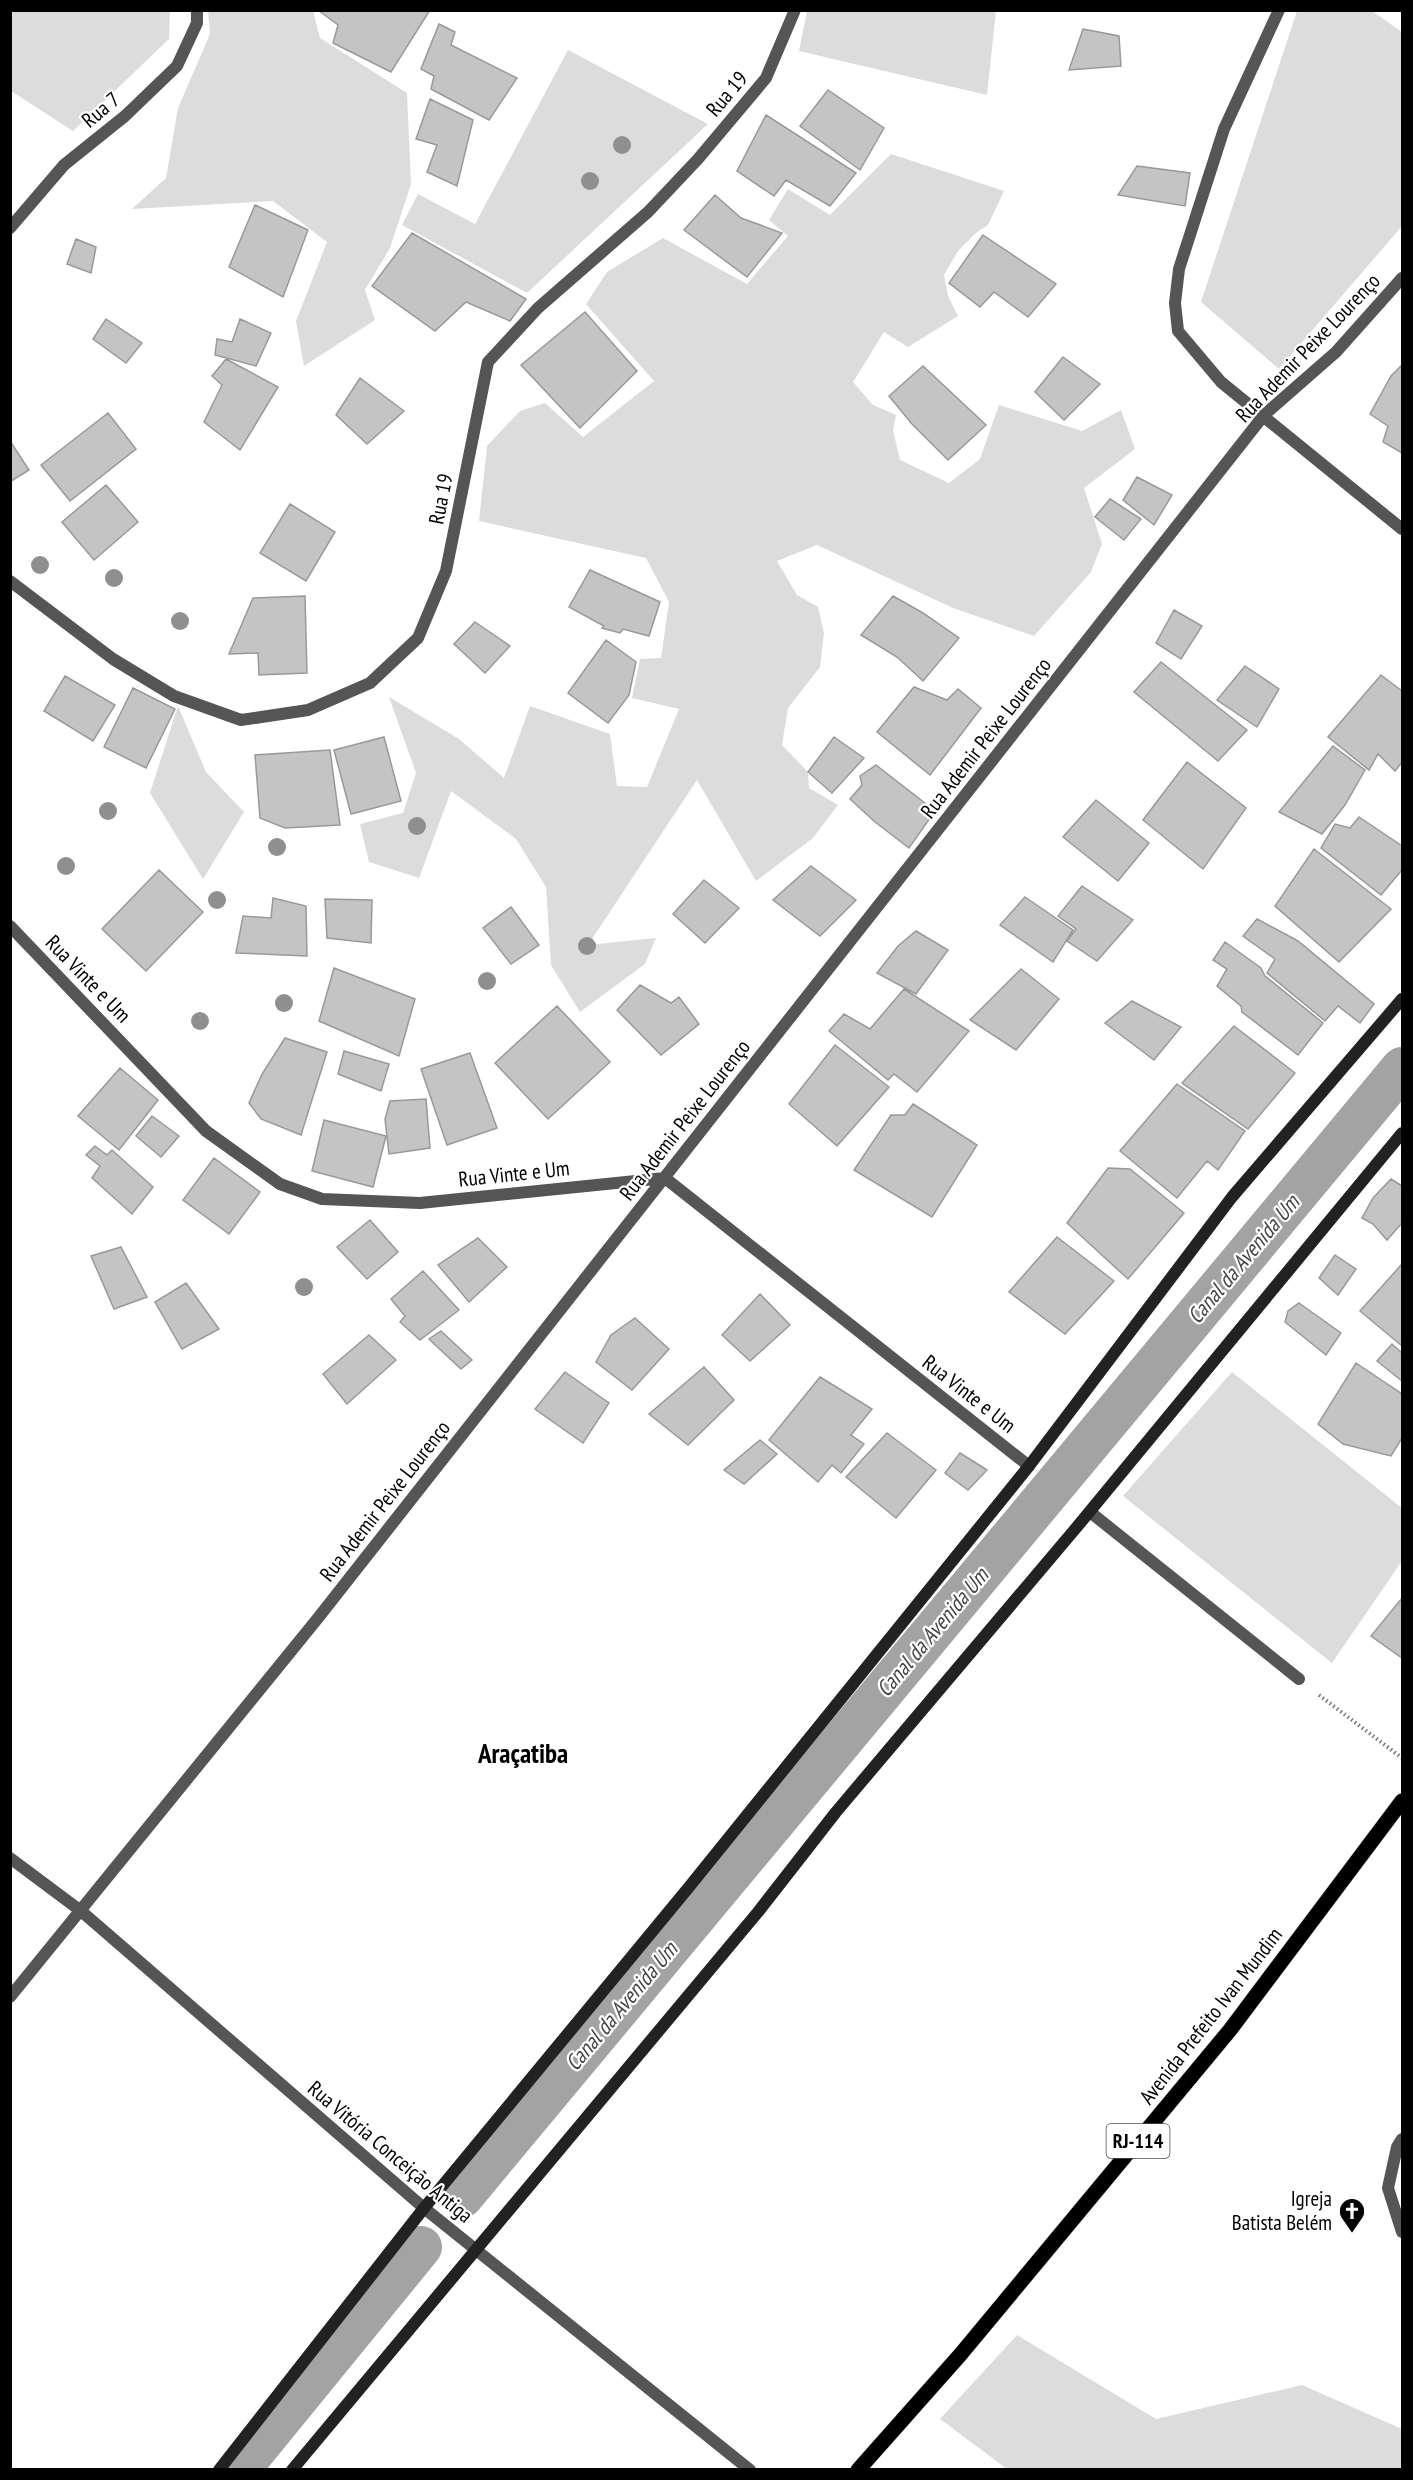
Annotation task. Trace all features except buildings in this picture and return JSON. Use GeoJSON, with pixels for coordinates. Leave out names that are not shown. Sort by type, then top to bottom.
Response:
{"type":"FeatureCollection","features":[{"type":"Feature","properties":{"kind":"main road","name":"Avenida Prefeito Ivan Mundim"},"geometry":{"type":"LineString","coordinates":[[858,2469],[960,2355],[1230,2030],[1402,1801]]}},
{"type":"Feature","properties":{"kind":"street","name":"Rua 7"},"geometry":{"type":"LineString","coordinates":[[10,228],[64,165],[125,116],[177,66],[197,23],[197,10]]}},
{"type":"Feature","properties":{"kind":"street","name":"Rua 19"},"geometry":{"type":"LineString","coordinates":[[10,581],[113,659],[174,696],[241,720],[308,711],[370,683],[418,638],[447,571],[488,362],[538,308],[648,212],[698,159],[766,78],[795,10]]}},
{"type":"Feature","properties":{"kind":"street"},"geometry":{"type":"LineString","coordinates":[[1279,10],[1224,129],[1179,269],[1175,303],[1178,331],[1221,382],[1402,529]]}},
{"type":"Feature","properties":{"kind":"street","name":"Rua Ademir Peixe Lourenço"},"geometry":{"type":"LineString","coordinates":[[10,1997],[318,1618],[1264,415],[1336,352],[1402,278]]}},
{"type":"Feature","properties":{"kind":"street","name":"Rua Vinte e Um"},"geometry":{"type":"LineString","coordinates":[[10,926],[206,1131],[280,1184],[322,1199],[420,1203],[665,1178],[1029,1466]]}},
{"type":"Feature","properties":{"kind":"street"},"geometry":{"type":"LineString","coordinates":[[219,2469],[424,2208],[689,1887],[1029,1466],[1232,1197],[1402,999]]}},
{"type":"Feature","properties":{"kind":"street"},"geometry":{"type":"LineString","coordinates":[[292,2469],[751,1922],[836,1812],[1090,1512],[1402,1133]]}},
{"type":"Feature","properties":{"kind":"street"},"geometry":{"type":"LineString","coordinates":[[1090,1512],[1299,1679]]}},
{"type":"Feature","properties":{"kind":"street","name":"Rua Vitória Conceição Antiga"},"geometry":{"type":"LineString","coordinates":[[10,1858],[81,1911],[424,2208],[750,2469]]}},
{"type":"Feature","properties":{"kind":"street"},"geometry":{"type":"LineString","coordinates":[[1402,2139],[1397,2147],[1388,2188],[1402,2232]]}},
{"type":"Feature","properties":{"kind":"path"},"geometry":{"type":"LineString","coordinates":[[1299,1679],[1402,1758]]}},
{"type":"Feature","properties":{"kind":"shaded area"},"geometry":{"type":"Polygon","coordinates":[[[10,11],[170,11],[169,39],[73,131],[11,91],[10,11]]]}},
{"type":"Feature","properties":{"kind":"shaded area"},"geometry":{"type":"Polygon","coordinates":[[[208,11],[313,11],[320,38],[407,93],[411,184],[390,248],[365,290],[375,320],[304,366],[296,321],[327,242],[273,201],[132,209],[166,178],[178,108],[210,34],[208,11]]]}},
{"type":"Feature","properties":{"kind":"shaded area"},"geometry":{"type":"Polygon","coordinates":[[[807,11],[996,11],[987,95],[799,51],[807,11]]]}},
{"type":"Feature","properties":{"kind":"shaded area"},"geometry":{"type":"Polygon","coordinates":[[[1297,11],[1372,11],[1402,32],[1402,226],[1279,369],[1201,302],[1297,11]]]}},
{"type":"Feature","properties":{"kind":"shaded area"},"geometry":{"type":"Polygon","coordinates":[[[568,50],[708,124],[527,293],[402,225],[418,194],[475,224],[568,50]]]}},
{"type":"Feature","properties":{"kind":"shaded area"},"geometry":{"type":"Polygon","coordinates":[[[891,154],[1004,191],[988,225],[977,232],[958,251],[944,275],[948,296],[958,316],[908,347],[884,332],[853,382],[873,405],[896,415],[893,430],[900,460],[949,483],[980,459],[999,405],[1082,431],[1121,410],[1135,449],[1084,488],[1102,544],[1091,572],[1034,636],[953,608],[817,545],[777,561],[797,595],[818,607],[824,633],[820,667],[788,708],[782,745],[808,772],[809,788],[838,805],[813,838],[756,881],[697,780],[588,945],[656,938],[645,964],[580,1012],[551,965],[546,887],[516,839],[451,791],[419,878],[369,862],[360,824],[403,813],[416,773],[389,697],[459,739],[504,778],[530,706],[610,734],[617,786],[647,787],[679,709],[632,698],[640,659],[661,658],[669,602],[646,558],[479,521],[487,446],[520,411],[545,403],[583,437],[654,381],[586,304],[607,272],[663,238],[747,284],[788,236],[769,220],[788,189],[830,215],[891,154]]]}},
{"type":"Feature","properties":{"kind":"shaded area"},"geometry":{"type":"Polygon","coordinates":[[[178,706],[206,772],[244,812],[203,879],[150,793],[178,706]]]}},
{"type":"Feature","properties":{"kind":"shaded area"},"geometry":{"type":"Polygon","coordinates":[[[1232,1372],[1402,1508],[1402,1561],[1332,1663],[1123,1496],[1232,1372]]]}},
{"type":"Feature","properties":{"kind":"shaded area"},"geometry":{"type":"Polygon","coordinates":[[[1017,2335],[1156,2419],[1302,2385],[1402,2429],[1402,2469],[1007,2469],[940,2419],[1017,2335]]]}},
{"type":"Feature","properties":{"kind":"waterway","name":"Canal da Avenida Um"},"geometry":{"type":"LineString","coordinates":[[462,2197],[1402,1068]]}},
{"type":"Feature","properties":{"kind":"waterway","name":"Canal da Avenida Um"},"geometry":{"type":"LineString","coordinates":[[239,2470],[421,2247]]}},
{"type":"Feature","properties":{"kind":"place","name":"Igreja Batista Belém"},"geometry":{"type":"Point","coordinates":[1352,2234]}},
{"type":"Feature","properties":{"kind":"district","name":"Araçatiba"},"geometry":{"type":"Point","coordinates":[523,1754]}}]}
